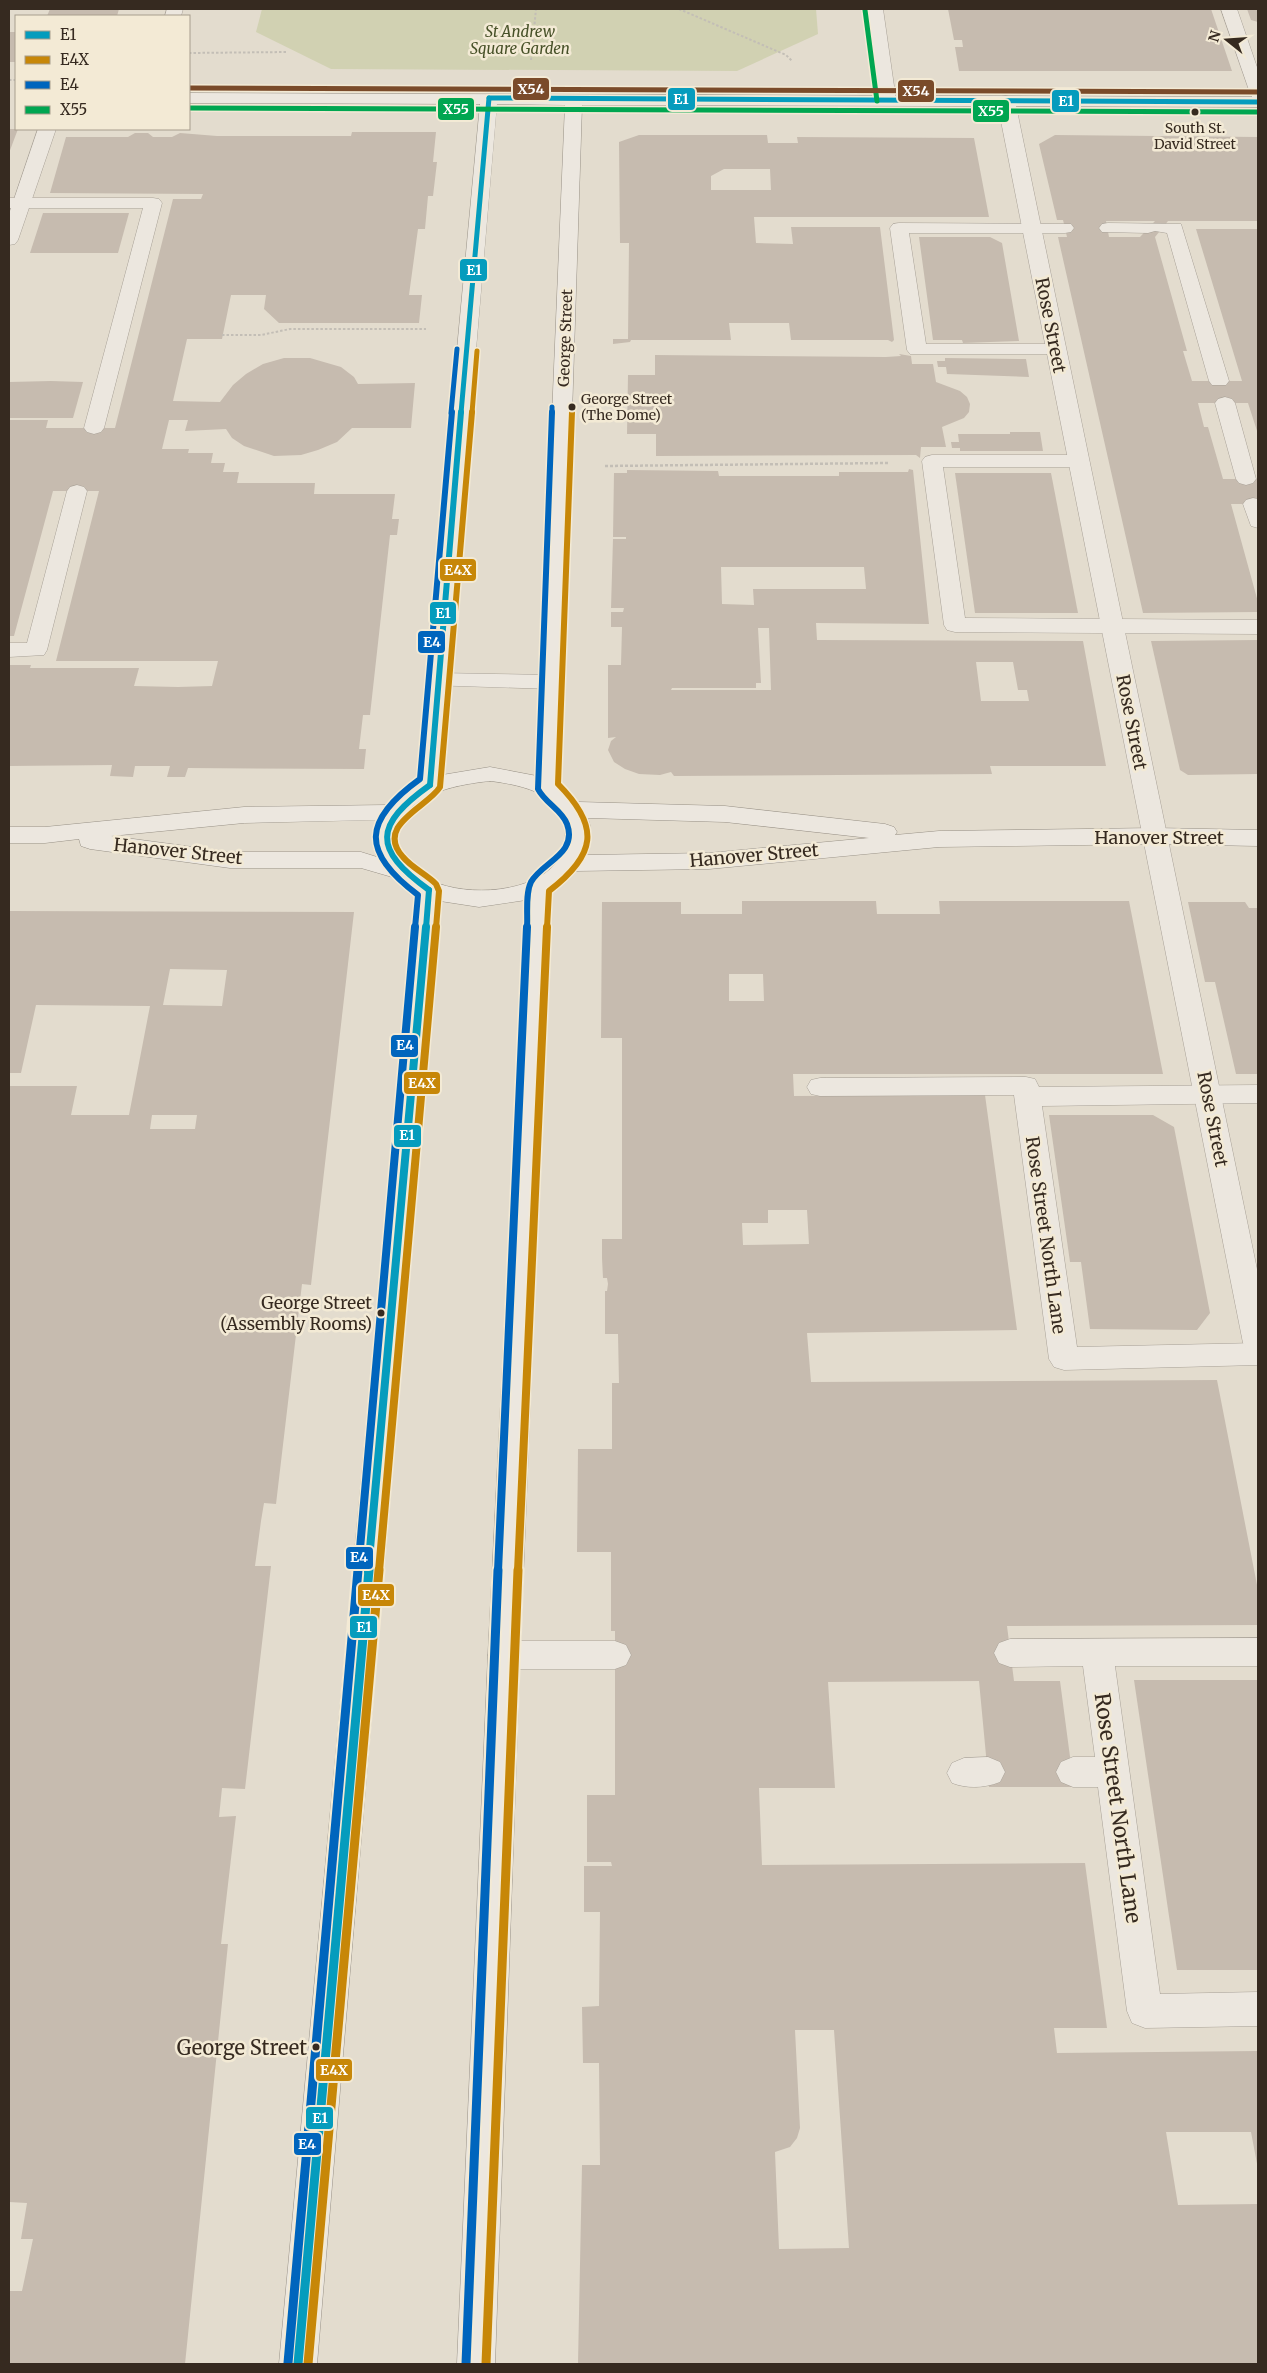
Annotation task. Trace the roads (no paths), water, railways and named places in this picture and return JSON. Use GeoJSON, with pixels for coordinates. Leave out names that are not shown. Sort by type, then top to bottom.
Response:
{"type":"FeatureCollection","features":[{"type":"Feature","properties":{"kind":"street"},"geometry":{"type":"LineString","coordinates":[[876,9],[887,100]]}},
{"type":"Feature","properties":{"kind":"street"},"geometry":{"type":"LineString","coordinates":[[1229,9],[1258,93]]}},
{"type":"Feature","properties":{"kind":"street"},"geometry":{"type":"LineString","coordinates":[[190,98],[1258,102]]}},
{"type":"Feature","properties":{"kind":"street"},"geometry":{"type":"LineString","coordinates":[[430,785],[437,680],[489,98]]}},
{"type":"Feature","properties":{"kind":"street","name":"George Street"},"geometry":{"type":"LineString","coordinates":[[548,788],[574,98]]}},
{"type":"Feature","properties":{"kind":"street","name":"Rose Street"},"geometry":{"type":"LineString","coordinates":[[1006,101],[1258,1343]]}},
{"type":"Feature","properties":{"kind":"street"},"geometry":{"type":"LineString","coordinates":[[9,240],[15,203],[47,130]]}},
{"type":"Feature","properties":{"kind":"street"},"geometry":{"type":"LineString","coordinates":[[15,203],[153,204],[94,428]]}},
{"type":"Feature","properties":{"kind":"street"},"geometry":{"type":"LineString","coordinates":[[1056,350],[917,350],[899,228],[1065,228]]}},
{"type":"Feature","properties":{"kind":"street"},"geometry":{"type":"LineString","coordinates":[[1108,228],[1175,228],[1219,381]]}},
{"type":"Feature","properties":{"kind":"street"},"geometry":{"type":"LineString","coordinates":[[881,238],[901,238]]}},
{"type":"Feature","properties":{"kind":"street"},"geometry":{"type":"LineString","coordinates":[[1225,403],[1246,479]]}},
{"type":"Feature","properties":{"kind":"street"},"geometry":{"type":"LineString","coordinates":[[1079,461],[932,461],[955,625],[1112,628],[1258,627]]}},
{"type":"Feature","properties":{"kind":"street"},"geometry":{"type":"LineString","coordinates":[[9,650],[36,650],[77,491]]}},
{"type":"Feature","properties":{"kind":"street"},"geometry":{"type":"LineString","coordinates":[[437,680],[551,682]]}},
{"type":"Feature","properties":{"kind":"street"},"geometry":{"type":"LineString","coordinates":[[490,774],[530,780],[548,788],[572,809],[578,822],[579,833],[569,863],[556,876],[539,886],[522,892],[484,899],[446,895],[429,890],[400,872],[391,860],[386,847],[388,824],[394,812],[416,793],[430,785],[449,778],[490,774]]}},
{"type":"Feature","properties":{"kind":"street","name":"Hanover Street"},"geometry":{"type":"LineString","coordinates":[[572,809],[607,812],[725,814],[939,838]]}},
{"type":"Feature","properties":{"kind":"street","name":"Hanover Street"},"geometry":{"type":"LineString","coordinates":[[9,835],[45,835],[244,815],[394,812]]}},
{"type":"Feature","properties":{"kind":"street","name":"Hanover Street"},"geometry":{"type":"LineString","coordinates":[[45,835],[230,860],[361,860],[400,872]]}},
{"type":"Feature","properties":{"kind":"street","name":"Hanover Street"},"geometry":{"type":"LineString","coordinates":[[569,863],[709,861],[939,838],[1155,836],[1258,838]]}},
{"type":"Feature","properties":{"kind":"street"},"geometry":{"type":"LineString","coordinates":[[476,2364],[504,1655],[539,886]]}},
{"type":"Feature","properties":{"kind":"street"},"geometry":{"type":"LineString","coordinates":[[298,2364],[429,890]]}},
{"type":"Feature","properties":{"kind":"street"},"geometry":{"type":"LineString","coordinates":[[820,1087],[1026,1086],[1027,1097],[1258,1094]]}},
{"type":"Feature","properties":{"kind":"street","name":"Rose Street North Lane"},"geometry":{"type":"LineString","coordinates":[[1027,1097],[1064,1359],[1258,1354]]}},
{"type":"Feature","properties":{"kind":"street","name":"Rose Street North Lane"},"geometry":{"type":"LineString","coordinates":[[1097,1652],[1145,2011],[1258,2009]]}},
{"type":"Feature","properties":{"kind":"street"},"geometry":{"type":"LineString","coordinates":[[1010,1653],[1258,1652]]}},
{"type":"Feature","properties":{"kind":"street"},"geometry":{"type":"LineString","coordinates":[[504,1655],[615,1655]]}},
{"type":"Feature","properties":{"kind":"street"},"geometry":{"type":"LineString","coordinates":[[1072,1772],[1113,1772]]}},
{"type":"Feature","properties":{"kind":"place","name":"South St. David Street"},"geometry":{"type":"Point","coordinates":[1195,112]}},
{"type":"Feature","properties":{"kind":"place","name":"George Street (The Dome)"},"geometry":{"type":"Point","coordinates":[572,407]}},
{"type":"Feature","properties":{"kind":"place","name":"George Street (Assembly Rooms)"},"geometry":{"type":"Point","coordinates":[381,1313]}},
{"type":"Feature","properties":{"kind":"place","name":"George Street"},"geometry":{"type":"Point","coordinates":[316,2047]}},
{"type":"Feature","properties":{"kind":"park label","name":"St Andrew Square Garden"},"geometry":{"type":"Point","coordinates":[520,40]}}]}
